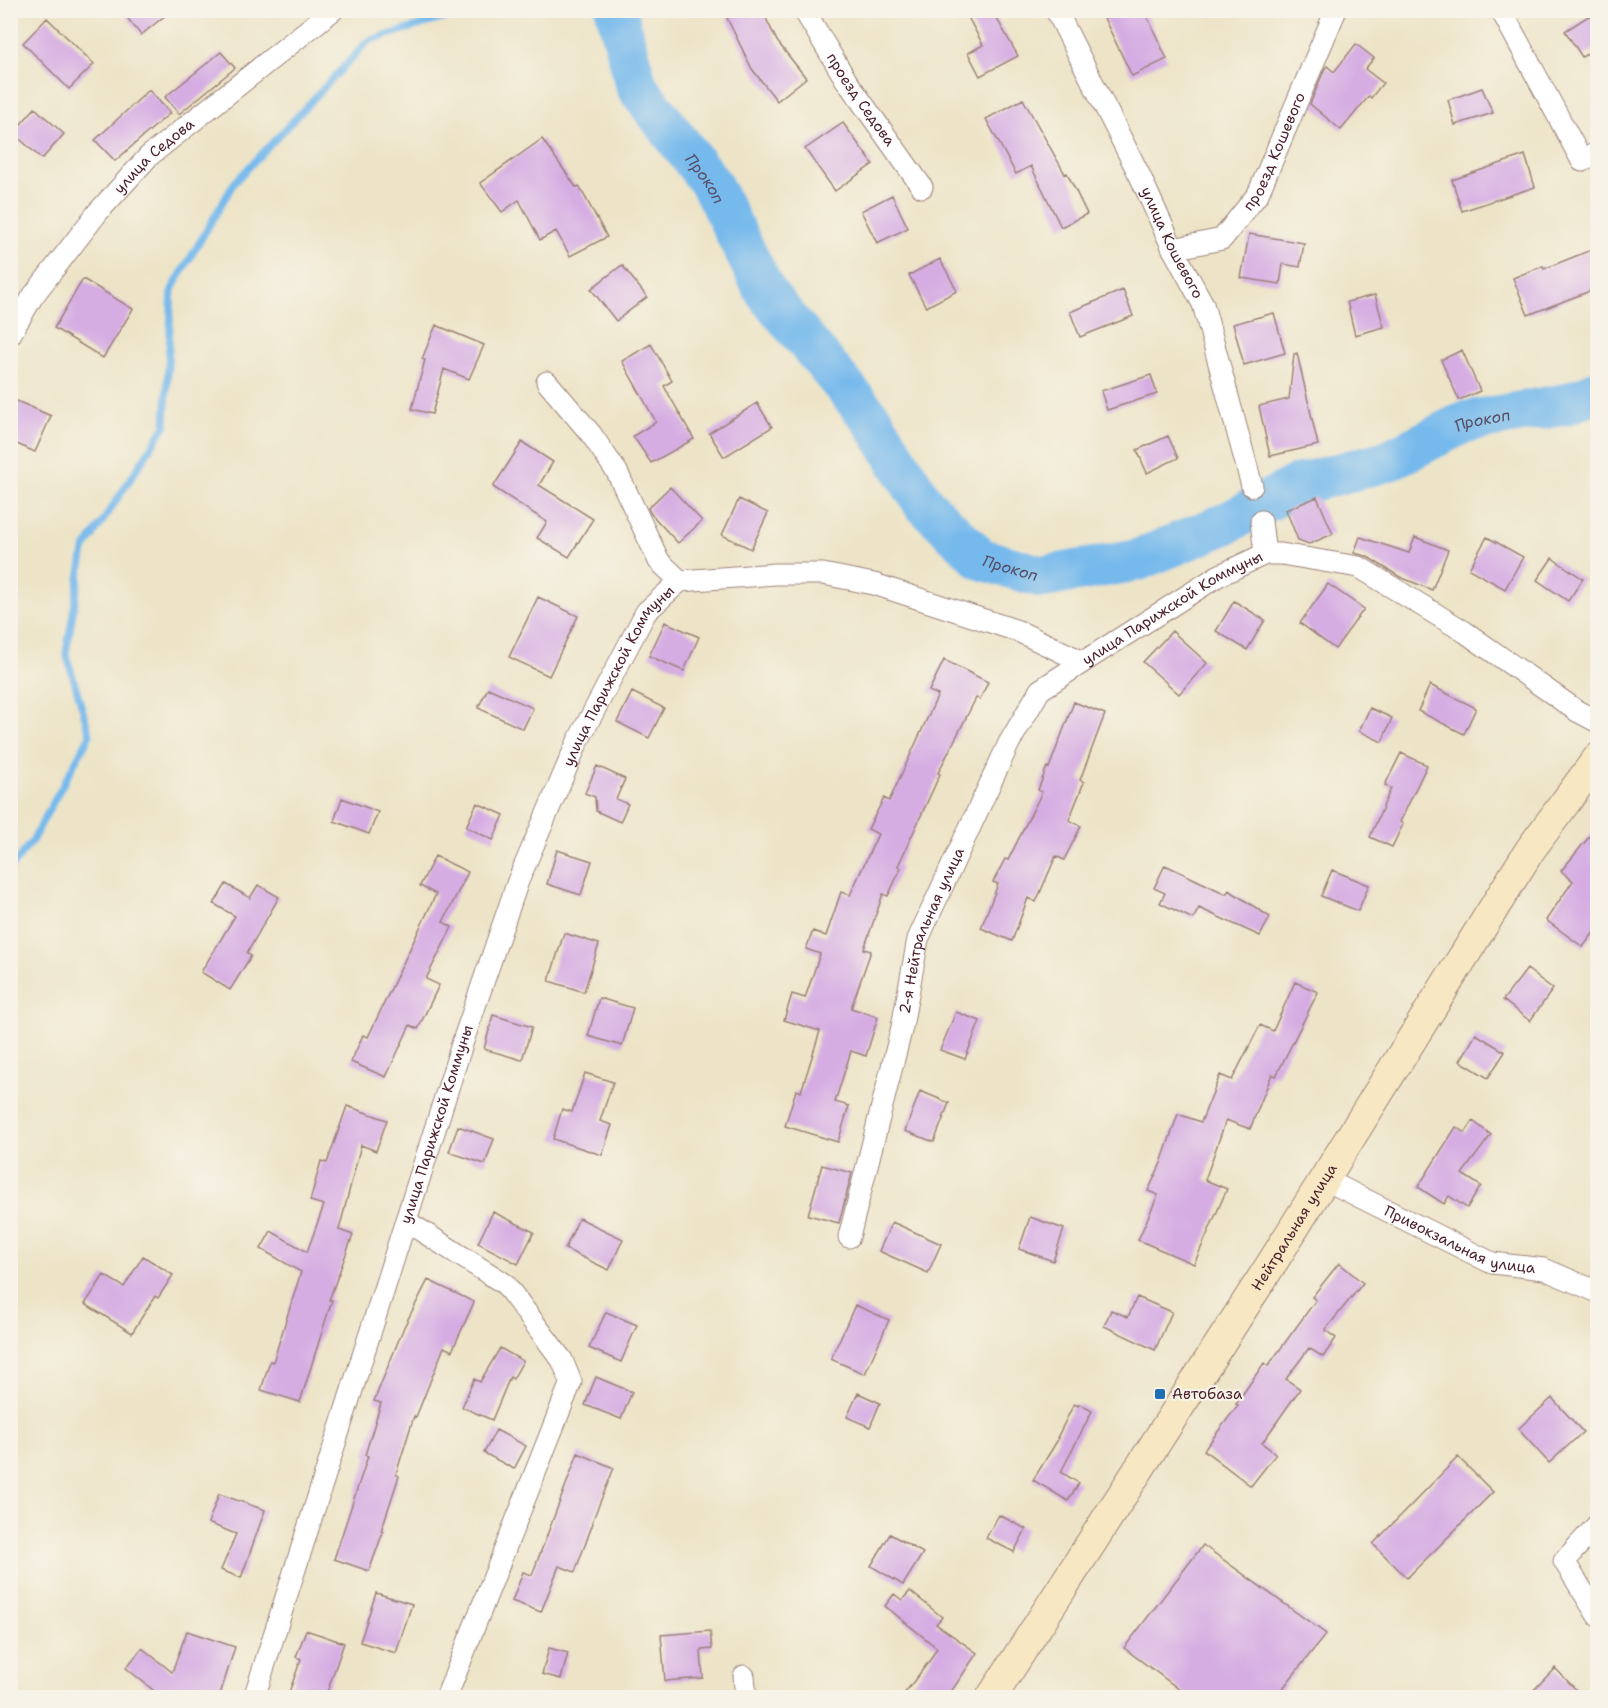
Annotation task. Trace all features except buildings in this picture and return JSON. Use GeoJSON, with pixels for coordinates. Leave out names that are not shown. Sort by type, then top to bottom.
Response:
{"type":"FeatureCollection","features":[{"type":"Feature","properties":{"kind":"main road","name":"Нейтральная улица"},"geometry":{"type":"LineString","coordinates":[[992,1698],[1272,1263],[1530,849],[1598,758]]}},
{"type":"Feature","properties":{"kind":"street","name":"улица Седова"},"geometry":{"type":"LineString","coordinates":[[10,335],[33,296],[99,212],[149,156],[333,10]]}},
{"type":"Feature","properties":{"kind":"street","name":"проезд Седова"},"geometry":{"type":"LineString","coordinates":[[804,10],[846,80],[922,187]]}},
{"type":"Feature","properties":{"kind":"street","name":"улица Кошевого"},"geometry":{"type":"LineString","coordinates":[[1056,10],[1140,176],[1173,249],[1203,304],[1252,486]]}},
{"type":"Feature","properties":{"kind":"street","name":"проезд Кошевого"},"geometry":{"type":"LineString","coordinates":[[1173,249],[1222,239],[1258,194],[1336,10]]}},
{"type":"Feature","properties":{"kind":"street"},"geometry":{"type":"LineString","coordinates":[[1501,10],[1590,157]]}},
{"type":"Feature","properties":{"kind":"street","name":"улица Парижской Коммуны"},"geometry":{"type":"LineString","coordinates":[[547,382],[591,434],[617,472],[659,561],[681,581]]}},
{"type":"Feature","properties":{"kind":"street"},"geometry":{"type":"LineString","coordinates":[[1261,521],[1265,554]]}},
{"type":"Feature","properties":{"kind":"street","name":"улица Парижской Коммуны"},"geometry":{"type":"LineString","coordinates":[[254,1698],[463,1041],[518,881],[578,741],[646,612],[681,581],[765,574],[823,574],[874,584],[1018,631],[1083,662],[1218,576],[1265,554],[1281,554],[1359,567],[1465,632],[1577,711],[1598,722]]}},
{"type":"Feature","properties":{"kind":"street","name":"2-я Нейтральная улица"},"geometry":{"type":"LineString","coordinates":[[849,1237],[902,1027],[918,939],[1009,743],[1040,690],[1083,662]]}},
{"type":"Feature","properties":{"kind":"street","name":"Привокзальная улица"},"geometry":{"type":"LineString","coordinates":[[1324,1179],[1492,1263],[1544,1269],[1598,1292]]}},
{"type":"Feature","properties":{"kind":"street"},"geometry":{"type":"LineString","coordinates":[[406,1221],[505,1284],[562,1360],[571,1382],[446,1698]]}},
{"type":"Feature","properties":{"kind":"street"},"geometry":{"type":"LineString","coordinates":[[1598,1524],[1564,1561],[1598,1616]]}},
{"type":"Feature","properties":{"kind":"street"},"geometry":{"type":"LineString","coordinates":[[744,1676],[746,1698]]}},
{"type":"Feature","properties":{"kind":"waterway"},"geometry":{"type":"LineString","coordinates":[[10,869],[32,841],[90,735],[66,653],[84,550],[165,426],[172,289],[234,183],[368,41],[472,10]]}},
{"type":"Feature","properties":{"kind":"waterway","name":"Прокоп"},"geometry":{"type":"LineString","coordinates":[[616,10],[637,87],[711,184],[766,293],[873,421],[924,504],[981,559],[1043,577],[1138,560],[1227,523],[1297,485],[1387,461],[1465,422],[1567,404],[1598,391]]}},
{"type":"Feature","properties":{"kind":"place","name":"Автобаза"},"geometry":{"type":"Point","coordinates":[1160,1394]}}]}
